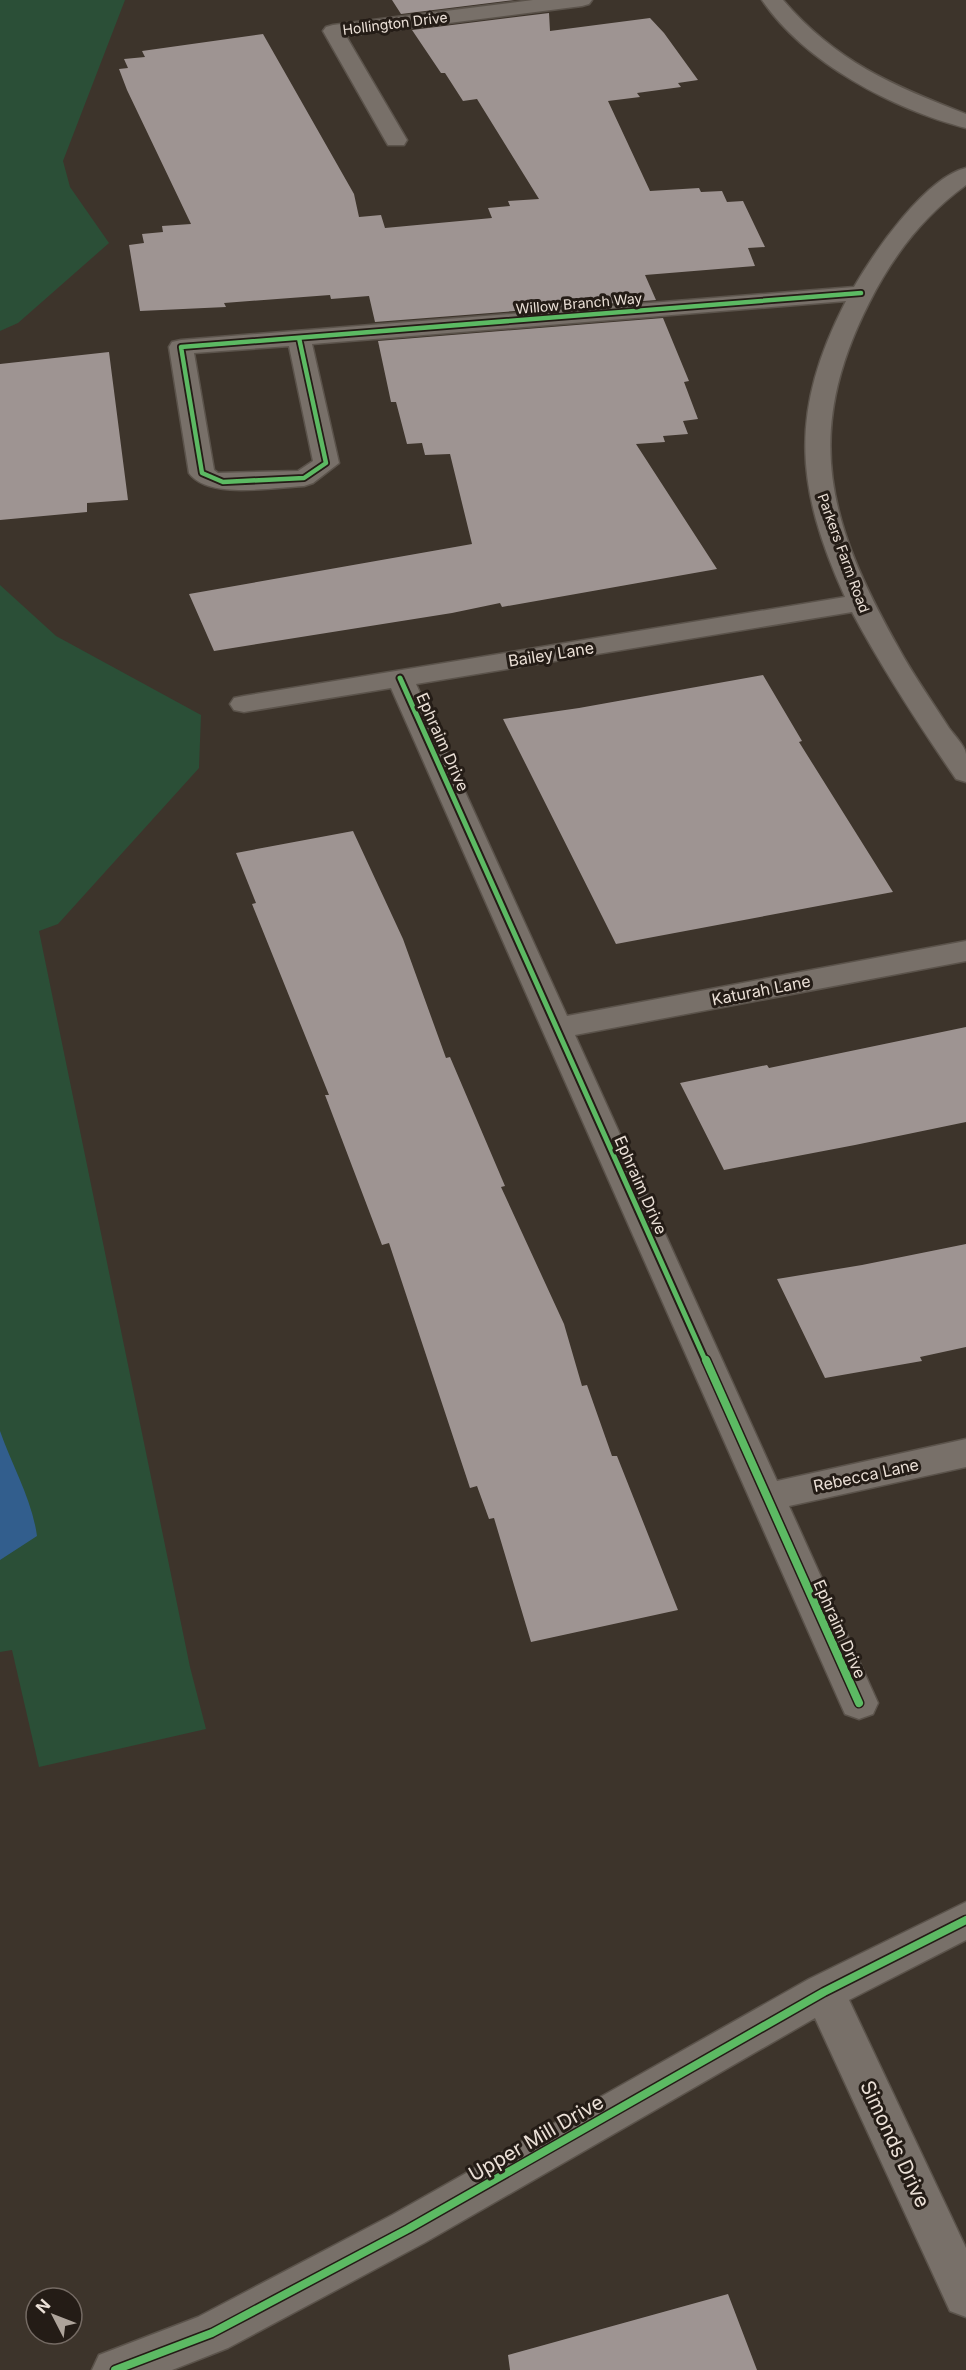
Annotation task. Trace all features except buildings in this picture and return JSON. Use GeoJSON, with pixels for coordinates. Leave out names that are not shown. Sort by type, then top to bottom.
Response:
{"type":"FeatureCollection","features":[{"type":"Feature","properties":{"kind":"street","name":"Hollington Drive"},"geometry":{"type":"LineString","coordinates":[[396,140],[333,31],[582,0]]}},
{"type":"Feature","properties":{"kind":"street"},"geometry":{"type":"LineString","coordinates":[[772,0],[810,41],[844,68],[897,95],[966,121]]}},
{"type":"Feature","properties":{"kind":"street","name":"Parkers Farm Road"},"geometry":{"type":"LineString","coordinates":[[966,175],[948,187],[900,234],[861,293],[834,351],[818,416],[818,482],[859,603],[893,664],[966,773]]}},
{"type":"Feature","properties":{"kind":"street","name":"Willow Branch Way"},"geometry":{"type":"LineString","coordinates":[[298,338],[326,463],[304,478],[223,482],[208,478],[202,473],[180,347],[861,293]]}},
{"type":"Feature","properties":{"kind":"street","name":"Bailey Lane"},"geometry":{"type":"LineString","coordinates":[[244,704],[859,603]]}},
{"type":"Feature","properties":{"kind":"street","name":"Ephraim Drive"},"geometry":{"type":"LineString","coordinates":[[400,678],[859,1703]]}},
{"type":"Feature","properties":{"kind":"street","name":"Katurah Lane"},"geometry":{"type":"LineString","coordinates":[[556,1028],[966,951]]}},
{"type":"Feature","properties":{"kind":"street","name":"Rebecca Lane"},"geometry":{"type":"LineString","coordinates":[[766,1497],[966,1454]]}},
{"type":"Feature","properties":{"kind":"street","name":"Upper Mill Drive"},"geometry":{"type":"LineString","coordinates":[[115,2370],[212,2333],[408,2229],[824,1992],[966,1920]]}},
{"type":"Feature","properties":{"kind":"street","name":"Simonds Drive"},"geometry":{"type":"LineString","coordinates":[[824,1992],[966,2296]]}},
{"type":"Feature","properties":{"kind":"green space"},"geometry":{"type":"Polygon","coordinates":[[[0,0],[125,0],[63,161],[70,187],[109,243],[18,323],[0,331],[0,0]]]}},
{"type":"Feature","properties":{"kind":"green space"},"geometry":{"type":"Polygon","coordinates":[[[0,585],[56,636],[201,715],[199,768],[58,924],[39,931],[190,1667],[206,1729],[39,1767],[12,1650],[0,1652],[0,585]]]}},
{"type":"Feature","properties":{"kind":"water"},"geometry":{"type":"Polygon","coordinates":[[[0,1431],[26,1496],[37,1536],[0,1560],[0,1431]]]}},
{"type":"Feature","properties":{"kind":"cycle path"},"geometry":{"type":"LineString","coordinates":[[299,338],[326,463],[304,478],[223,482],[209,478],[202,473],[181,347],[861,293]]}},
{"type":"Feature","properties":{"kind":"cycle path"},"geometry":{"type":"LineString","coordinates":[[400,678],[859,1703]]}},
{"type":"Feature","properties":{"kind":"cycle path"},"geometry":{"type":"LineString","coordinates":[[115,2370],[212,2333],[408,2229],[824,1992],[966,1920]]}}]}
